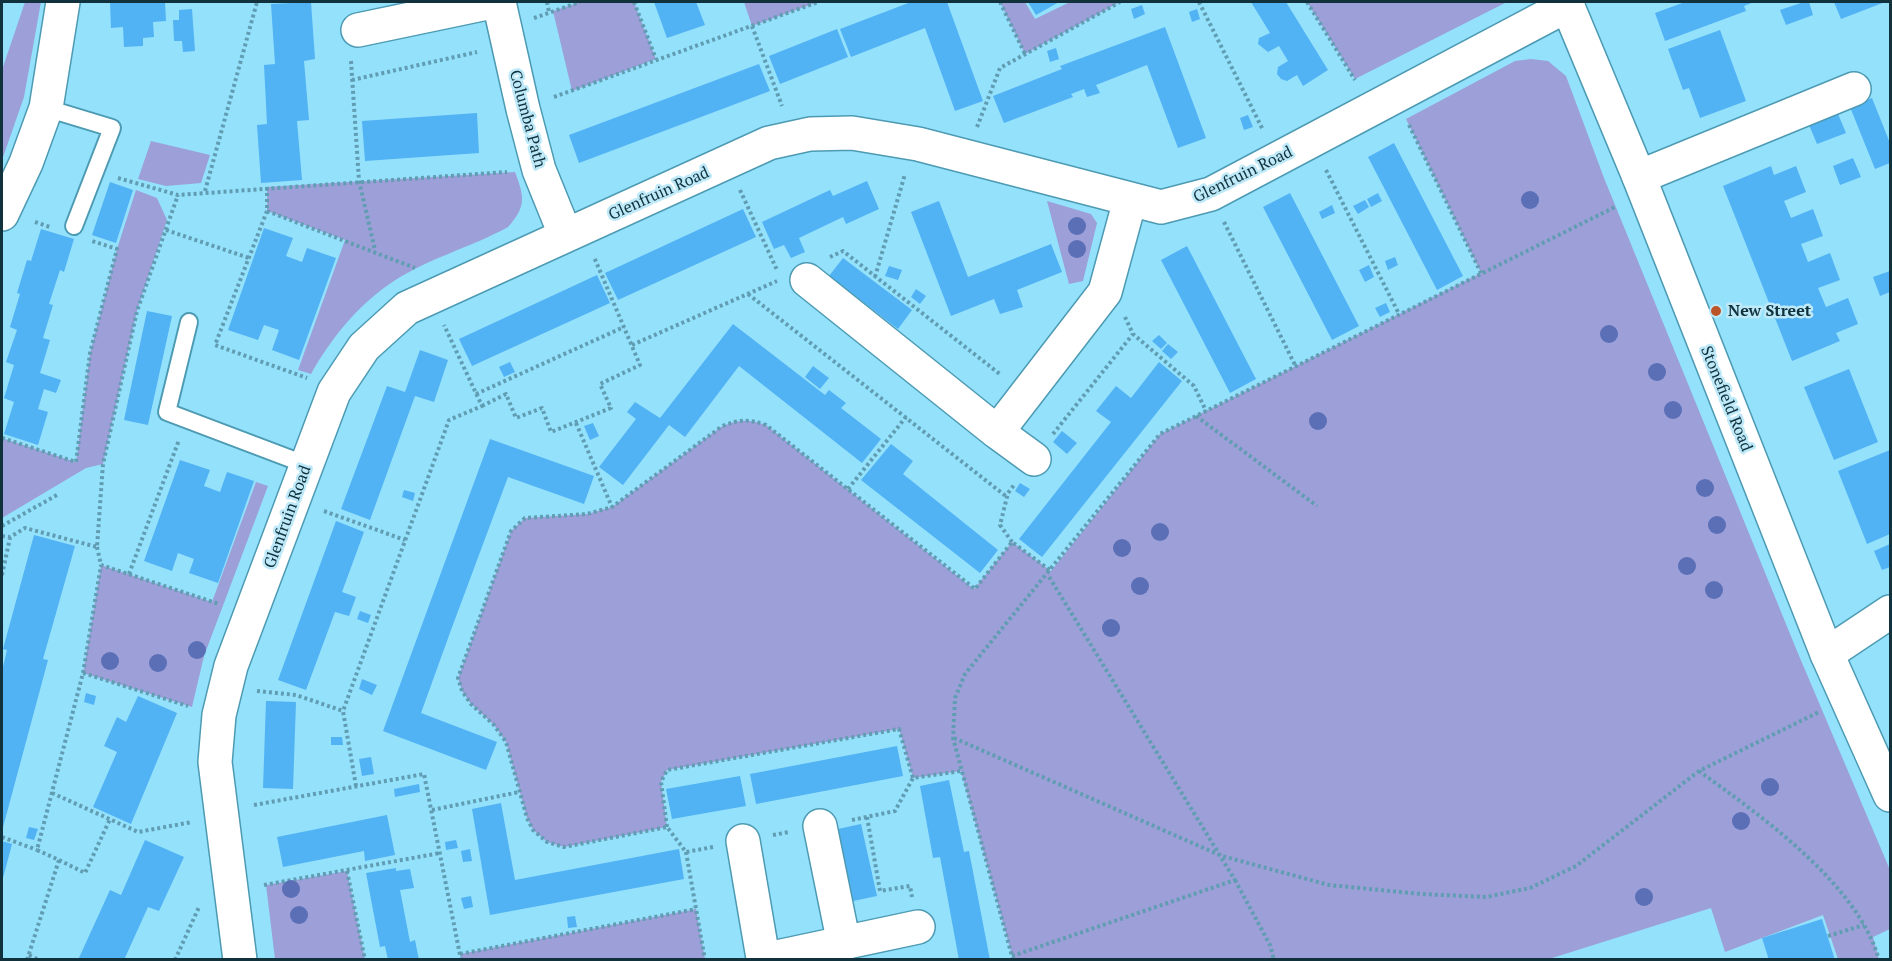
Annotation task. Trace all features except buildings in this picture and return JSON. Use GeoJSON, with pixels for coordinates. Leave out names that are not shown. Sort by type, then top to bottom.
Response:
{"type":"FeatureCollection","features":[{"type":"Feature","properties":{"kind":"street"},"geometry":{"type":"LineString","coordinates":[[2,213],[26,163],[46,108],[63,2]]}},
{"type":"Feature","properties":{"kind":"street","name":"Glenfruin Road"},"geometry":{"type":"LineString","coordinates":[[240,960],[215,762],[222,702],[231,666],[337,388],[364,347],[408,308],[769,143],[810,134],[852,133],[913,143],[1161,207],[1210,194],[1567,4]]}},
{"type":"Feature","properties":{"kind":"street","name":"Stonefield Road"},"geometry":{"type":"LineString","coordinates":[[1567,4],[1642,185],[1827,654],[1890,795]]}},
{"type":"Feature","properties":{"kind":"street"},"geometry":{"type":"LineString","coordinates":[[358,30],[501,19]]}},
{"type":"Feature","properties":{"kind":"street","name":"Columba Path"},"geometry":{"type":"LineString","coordinates":[[501,19],[539,170],[573,231]]}},
{"type":"Feature","properties":{"kind":"street"},"geometry":{"type":"LineString","coordinates":[[1642,185],[1854,89]]}},
{"type":"Feature","properties":{"kind":"street"},"geometry":{"type":"LineString","coordinates":[[997,432],[1105,292],[1130,200]]}},
{"type":"Feature","properties":{"kind":"street"},"geometry":{"type":"LineString","coordinates":[[794,280],[1034,459]]}},
{"type":"Feature","properties":{"kind":"street"},"geometry":{"type":"LineString","coordinates":[[1827,654],[1890,612]]}},
{"type":"Feature","properties":{"kind":"street"},"geometry":{"type":"LineString","coordinates":[[820,826],[844,944]]}},
{"type":"Feature","properties":{"kind":"street"},"geometry":{"type":"LineString","coordinates":[[743,841],[763,959],[918,927]]}},
{"type":"Feature","properties":{"kind":"lane"},"geometry":{"type":"LineString","coordinates":[[46,108],[112,128],[95,171],[67,228]]}},
{"type":"Feature","properties":{"kind":"lane"},"geometry":{"type":"LineString","coordinates":[[189,322],[167,412],[306,465]]}},
{"type":"Feature","properties":{"kind":"path"},"geometry":{"type":"LineString","coordinates":[[205,191],[257,2]]}},
{"type":"Feature","properties":{"kind":"path"},"geometry":{"type":"LineString","coordinates":[[547,2],[549,12]]}},
{"type":"Feature","properties":{"kind":"path"},"geometry":{"type":"LineString","coordinates":[[352,80],[501,19],[549,12],[580,2]]}},
{"type":"Feature","properties":{"kind":"path"},"geometry":{"type":"LineString","coordinates":[[634,2],[656,59]]}},
{"type":"Feature","properties":{"kind":"path"},"geometry":{"type":"LineString","coordinates":[[523,109],[818,2]]}},
{"type":"Feature","properties":{"kind":"path"},"geometry":{"type":"LineString","coordinates":[[1000,2],[1025,54]]}},
{"type":"Feature","properties":{"kind":"path"},"geometry":{"type":"LineString","coordinates":[[966,157],[1000,68],[1120,2]]}},
{"type":"Feature","properties":{"kind":"path"},"geometry":{"type":"LineString","coordinates":[[1199,2],[1277,159]]}},
{"type":"Feature","properties":{"kind":"path"},"geometry":{"type":"LineString","coordinates":[[1307,2],[1384,103],[1481,273]]}},
{"type":"Feature","properties":{"kind":"path"},"geometry":{"type":"LineString","coordinates":[[752,26],[794,137]]}},
{"type":"Feature","properties":{"kind":"path"},"geometry":{"type":"LineString","coordinates":[[358,30],[349,32],[359,181],[376,250]]}},
{"type":"Feature","properties":{"kind":"path"},"geometry":{"type":"LineString","coordinates":[[1312,141],[1399,314]]}},
{"type":"Feature","properties":{"kind":"path"},"geometry":{"type":"LineString","coordinates":[[875,277],[913,143]]}},
{"type":"Feature","properties":{"kind":"path"},"geometry":{"type":"LineString","coordinates":[[728,163],[794,280]]}},
{"type":"Feature","properties":{"kind":"path"},"geometry":{"type":"LineString","coordinates":[[95,171],[178,195],[205,191],[539,170]]}},
{"type":"Feature","properties":{"kind":"path"},"geometry":{"type":"LineString","coordinates":[[1235,880],[1013,958],[953,738],[955,698],[965,674],[1160,434],[1481,273],[1642,185]]}},
{"type":"Feature","properties":{"kind":"path"},"geometry":{"type":"LineString","coordinates":[[267,187],[267,211],[214,345],[337,388]]}},
{"type":"Feature","properties":{"kind":"path"},"geometry":{"type":"LineString","coordinates":[[1210,194],[1295,365]]}},
{"type":"Feature","properties":{"kind":"path"},"geometry":{"type":"LineString","coordinates":[[38,850],[83,673],[101,565],[97,547],[103,464],[137,311],[178,195]]}},
{"type":"Feature","properties":{"kind":"path"},"geometry":{"type":"LineString","coordinates":[[267,211],[376,250],[417,268],[482,406]]}},
{"type":"Feature","properties":{"kind":"path"},"geometry":{"type":"LineString","coordinates":[[2,213],[67,228]]}},
{"type":"Feature","properties":{"kind":"path"},"geometry":{"type":"LineString","coordinates":[[166,230],[249,258]]}},
{"type":"Feature","properties":{"kind":"path"},"geometry":{"type":"LineString","coordinates":[[356,786],[343,711],[449,420],[506,394],[516,418],[542,408],[551,432],[611,408],[600,384],[640,365],[624,327],[573,231]]}},
{"type":"Feature","properties":{"kind":"path"},"geometry":{"type":"LineString","coordinates":[[2,438],[76,462],[90,353],[117,249],[89,240]]}},
{"type":"Feature","properties":{"kind":"path"},"geometry":{"type":"LineString","coordinates":[[1105,292],[1118,301],[1133,334],[1194,386],[1206,411]]}},
{"type":"Feature","properties":{"kind":"path"},"geometry":{"type":"LineString","coordinates":[[748,294],[1007,497]]}},
{"type":"Feature","properties":{"kind":"path"},"geometry":{"type":"LineString","coordinates":[[476,394],[624,327]]}},
{"type":"Feature","properties":{"kind":"path"},"geometry":{"type":"LineString","coordinates":[[1196,416],[1317,506]]}},
{"type":"Feature","properties":{"kind":"path"},"geometry":{"type":"LineString","coordinates":[[848,489],[906,417]]}},
{"type":"Feature","properties":{"kind":"path"},"geometry":{"type":"LineString","coordinates":[[668,827],[564,847],[547,842],[533,830],[506,742],[462,691],[458,678],[462,661],[511,531],[525,518],[587,514],[612,507],[722,427],[735,421],[750,419],[766,425],[975,589],[1012,542],[1049,573],[1222,856],[1270,945],[1274,960]]}},
{"type":"Feature","properties":{"kind":"path"},"geometry":{"type":"LineString","coordinates":[[129,574],[186,420]]}},
{"type":"Feature","properties":{"kind":"path"},"geometry":{"type":"LineString","coordinates":[[576,423],[612,507]]}},
{"type":"Feature","properties":{"kind":"path"},"geometry":{"type":"LineString","coordinates":[[2,526],[57,495]]}},
{"type":"Feature","properties":{"kind":"path"},"geometry":{"type":"LineString","coordinates":[[295,501],[405,540]]}},
{"type":"Feature","properties":{"kind":"path"},"geometry":{"type":"LineString","coordinates":[[2,536],[10,537],[25,528],[97,547]]}},
{"type":"Feature","properties":{"kind":"path"},"geometry":{"type":"LineString","coordinates":[[2,575],[10,537]]}},
{"type":"Feature","properties":{"kind":"path"},"geometry":{"type":"LineString","coordinates":[[101,565],[251,615]]}},
{"type":"Feature","properties":{"kind":"path"},"geometry":{"type":"LineString","coordinates":[[83,673],[222,702],[296,694],[343,711]]}},
{"type":"Feature","properties":{"kind":"path"},"geometry":{"type":"LineString","coordinates":[[953,738],[1222,856],[1329,885],[1421,894],[1486,897],[1530,888],[1576,866],[1700,771],[1847,699]]}},
{"type":"Feature","properties":{"kind":"path"},"geometry":{"type":"LineString","coordinates":[[686,852],[895,811],[913,778],[899,729],[667,770],[661,782],[668,827],[686,852],[705,960]]}},
{"type":"Feature","properties":{"kind":"path"},"geometry":{"type":"LineString","coordinates":[[913,778],[961,771]]}},
{"type":"Feature","properties":{"kind":"path"},"geometry":{"type":"LineString","coordinates":[[1700,771],[1764,819],[1824,872],[1873,937],[1879,960]]}},
{"type":"Feature","properties":{"kind":"path"},"geometry":{"type":"LineString","coordinates":[[52,793],[138,832],[424,774],[460,957],[696,909]]}},
{"type":"Feature","properties":{"kind":"path"},"geometry":{"type":"LineString","coordinates":[[432,810],[520,792]]}},
{"type":"Feature","properties":{"kind":"path"},"geometry":{"type":"LineString","coordinates":[[867,817],[880,891],[910,886],[918,927]]}},
{"type":"Feature","properties":{"kind":"path"},"geometry":{"type":"LineString","coordinates":[[2,837],[38,850],[85,873],[110,819]]}},
{"type":"Feature","properties":{"kind":"path"},"geometry":{"type":"LineString","coordinates":[[175,960],[206,893],[233,891],[440,853]]}},
{"type":"Feature","properties":{"kind":"path"},"geometry":{"type":"LineString","coordinates":[[39,960],[28,957],[59,861]]}},
{"type":"Feature","properties":{"kind":"path"},"geometry":{"type":"LineString","coordinates":[[347,871],[365,960]]}},
{"type":"Feature","properties":{"kind":"path"},"geometry":{"type":"LineString","coordinates":[[1828,936],[1864,925]]}},
{"type":"Feature","properties":{"kind":"shaded area"},"geometry":{"type":"Polygon","coordinates":[[[25,2],[41,2],[24,97],[2,160],[2,70],[25,2]]]}},
{"type":"Feature","properties":{"kind":"shaded area"},"geometry":{"type":"Polygon","coordinates":[[[580,2],[634,2],[656,59],[572,91],[553,11],[580,2]]]}},
{"type":"Feature","properties":{"kind":"shaded area"},"geometry":{"type":"Polygon","coordinates":[[[744,2],[818,2],[752,26],[744,2]]]}},
{"type":"Feature","properties":{"kind":"shaded area"},"geometry":{"type":"Polygon","coordinates":[[[1000,2],[1025,2],[1035,19],[1070,2],[1120,2],[1025,54],[1000,2]]]}},
{"type":"Feature","properties":{"kind":"shaded area"},"geometry":{"type":"Polygon","coordinates":[[[1307,2],[1507,2],[1355,79],[1307,2]]]}},
{"type":"Feature","properties":{"kind":"shaded area"},"geometry":{"type":"Polygon","coordinates":[[[1531,59],[1548,61],[1566,76],[1604,178],[1797,651],[1890,870],[1890,929],[1873,937],[1879,960],[1838,959],[1823,915],[1725,952],[1711,908],[1549,959],[1013,959],[961,771],[913,778],[899,729],[667,770],[661,782],[667,827],[564,847],[547,842],[533,830],[527,818],[506,742],[494,725],[471,704],[462,691],[458,678],[511,531],[525,518],[587,514],[612,507],[721,427],[733,422],[749,421],[766,425],[974,589],[1012,542],[1051,571],[1160,434],[1481,273],[1406,119],[1515,61],[1531,59]]]}},
{"type":"Feature","properties":{"kind":"shaded area"},"geometry":{"type":"Polygon","coordinates":[[[151,141],[210,155],[201,183],[166,186],[138,179],[151,141]]]}},
{"type":"Feature","properties":{"kind":"shaded area"},"geometry":{"type":"Polygon","coordinates":[[[515,172],[522,201],[518,213],[508,227],[394,281],[347,322],[311,374],[298,370],[345,240],[267,211],[267,187],[515,172]]]}},
{"type":"Feature","properties":{"kind":"shaded area"},"geometry":{"type":"Polygon","coordinates":[[[136,190],[157,198],[167,220],[137,311],[103,464],[86,468],[2,518],[2,438],[76,462],[90,353],[117,249],[136,190]]]}},
{"type":"Feature","properties":{"kind":"shaded area"},"geometry":{"type":"Polygon","coordinates":[[[1047,201],[1091,214],[1097,223],[1083,281],[1069,284],[1047,201]]]}},
{"type":"Feature","properties":{"kind":"shaded area"},"geometry":{"type":"Polygon","coordinates":[[[256,482],[268,486],[204,656],[192,707],[83,673],[101,565],[212,602],[256,482]]]}},
{"type":"Feature","properties":{"kind":"shaded area"},"geometry":{"type":"Polygon","coordinates":[[[347,871],[365,959],[275,959],[266,885],[347,871]]]}},
{"type":"Feature","properties":{"kind":"shaded area"},"geometry":{"type":"Polygon","coordinates":[[[696,909],[705,959],[461,959],[460,954],[696,909]]]}},
{"type":"Feature","properties":{"kind":"place","name":"New Street"},"geometry":{"type":"Point","coordinates":[1716,311]}}]}
